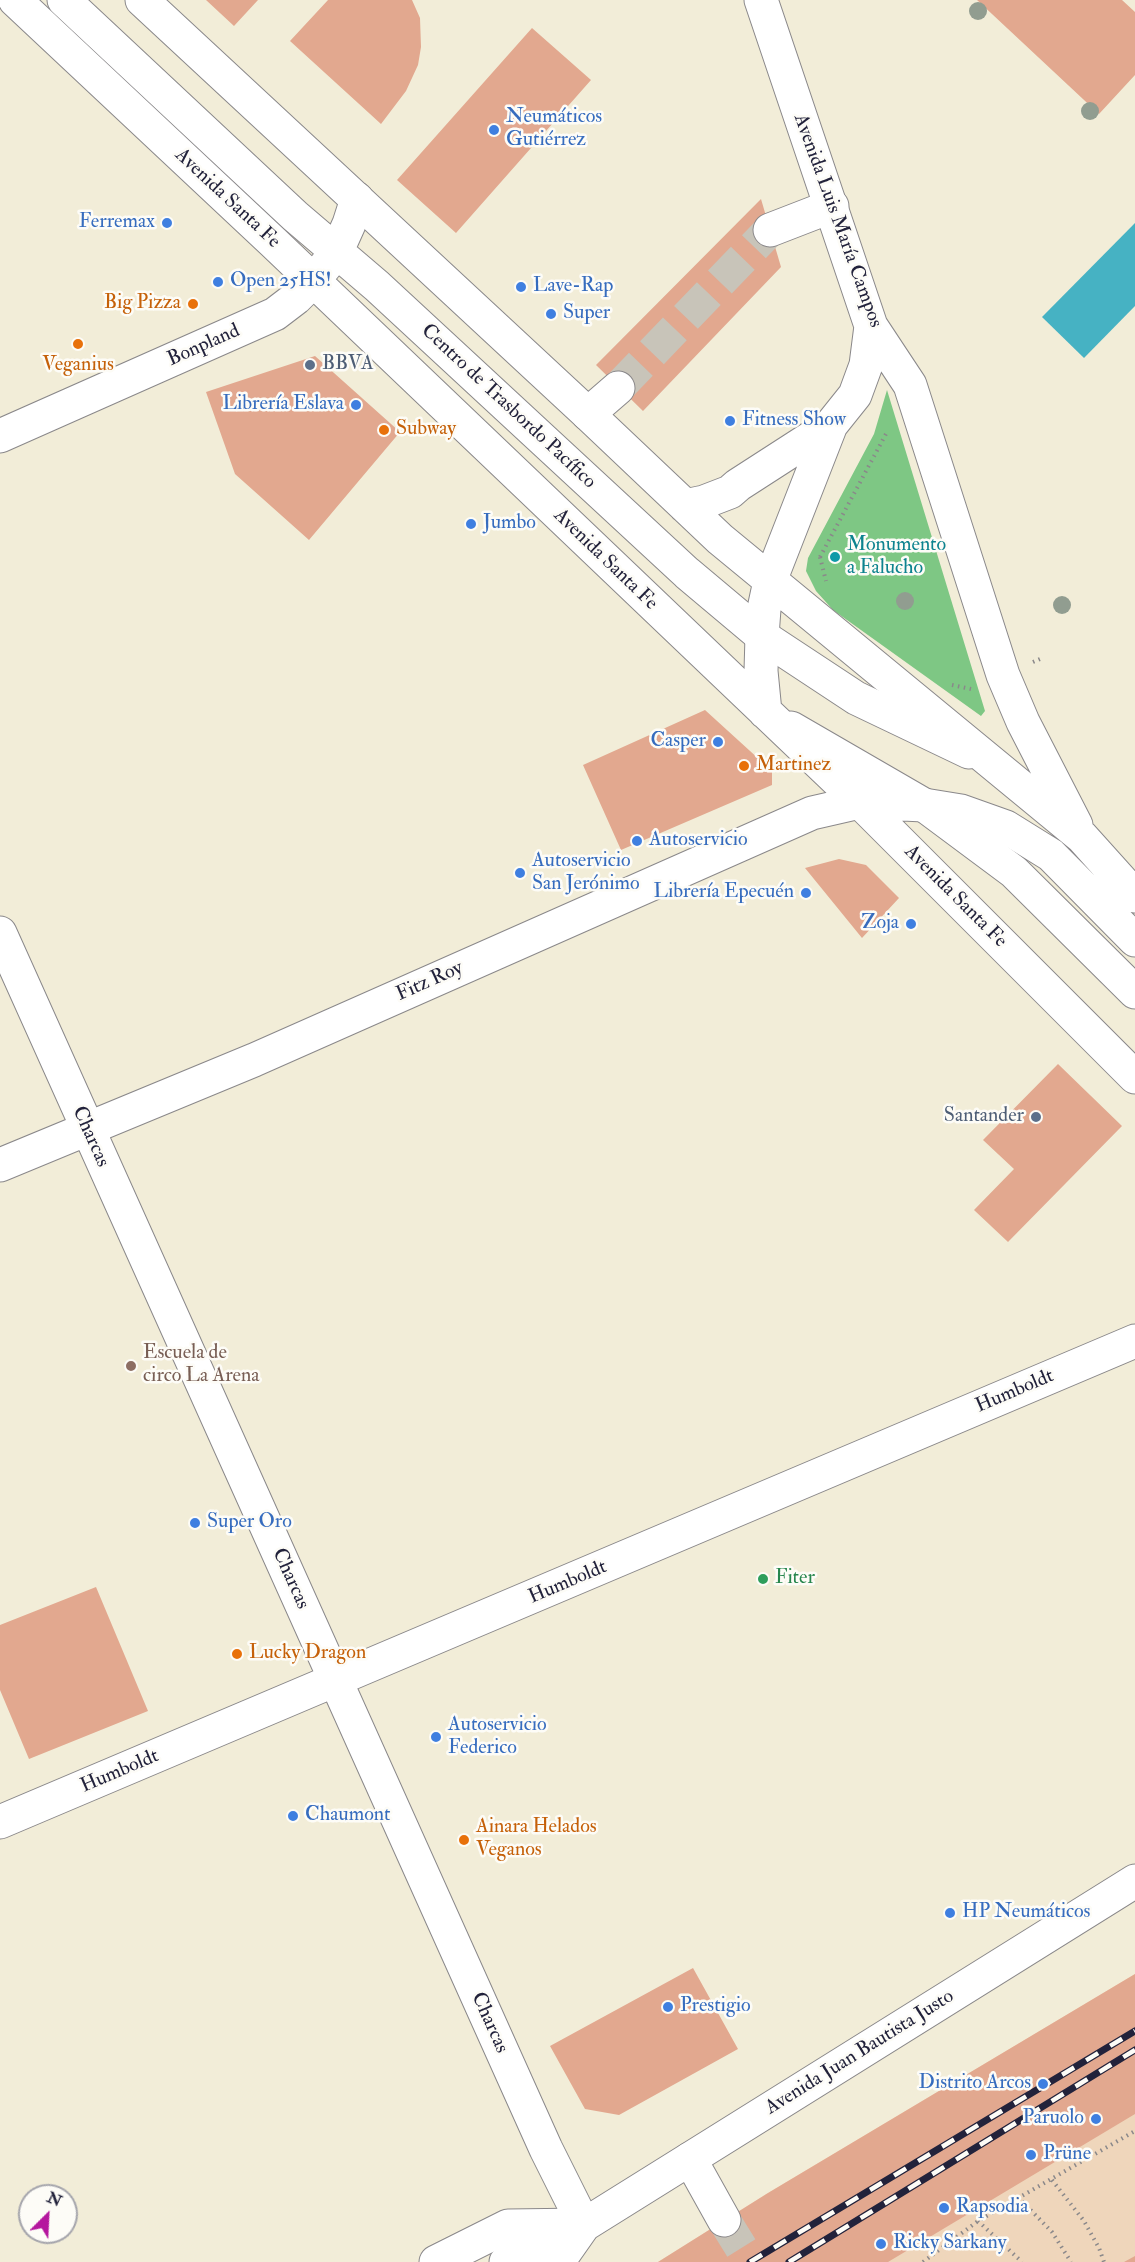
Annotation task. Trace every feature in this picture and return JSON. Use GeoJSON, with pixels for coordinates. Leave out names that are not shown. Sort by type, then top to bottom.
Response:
{"type":"FeatureCollection","features":[{"type":"Feature","properties":{"kind":"main road","name":"Avenida Santa Fe"},"geometry":{"type":"LineString","coordinates":[[15,0],[860,802],[1135,1077]]}},
{"type":"Feature","properties":{"kind":"main road","name":"Centro de Trasbordo Pacífico"},"geometry":{"type":"LineString","coordinates":[[64,0],[336,253],[377,285],[687,573],[762,636],[856,698],[990,762]]}},
{"type":"Feature","properties":{"kind":"main road","name":"Avenida Luis María Campos"},"geometry":{"type":"LineString","coordinates":[[761,0],[871,326],[910,385],[1003,675],[1023,722],[1082,837]]}},
{"type":"Feature","properties":{"kind":"main road"},"geometry":{"type":"LineString","coordinates":[[142,3],[357,199],[720,539],[1082,837],[1135,896]]}},
{"type":"Feature","properties":{"kind":"main road"},"geometry":{"type":"LineString","coordinates":[[330,175],[336,253]]}},
{"type":"Feature","properties":{"kind":"main road","name":"Bonpland"},"geometry":{"type":"LineString","coordinates":[[0,436],[275,314],[313,281],[336,253],[357,199]]}},
{"type":"Feature","properties":{"kind":"main road"},"geometry":{"type":"LineString","coordinates":[[770,230],[832,206]]}},
{"type":"Feature","properties":{"kind":"main road"},"geometry":{"type":"LineString","coordinates":[[871,326],[866,365],[855,395],[831,425],[770,581],[764,609],[762,636],[761,671],[765,712],[924,805],[1014,872],[1135,992]]}},
{"type":"Feature","properties":{"kind":"main road"},"geometry":{"type":"LineString","coordinates":[[588,414],[618,388]]}},
{"type":"Feature","properties":{"kind":"main road"},"geometry":{"type":"LineString","coordinates":[[685,506],[704,502],[730,492],[738,484],[831,425]]}},
{"type":"Feature","properties":{"kind":"main road","name":"Fitz Roy"},"geometry":{"type":"LineString","coordinates":[[0,1165],[254,1060],[812,813],[860,802],[924,805]]}},
{"type":"Feature","properties":{"kind":"main road"},"geometry":{"type":"LineString","coordinates":[[924,805],[961,811],[1006,827],[1051,855],[1135,940]]}},
{"type":"Feature","properties":{"kind":"main road","name":"Charcas"},"geometry":{"type":"LineString","coordinates":[[0,933],[546,2149],[584,2225]]}},
{"type":"Feature","properties":{"kind":"main road","name":"Humboldt"},"geometry":{"type":"LineString","coordinates":[[0,1822],[1135,1341]]}},
{"type":"Feature","properties":{"kind":"main road","name":"Avenida Juan Bautista Justo"},"geometry":{"type":"LineString","coordinates":[[558,2262],[584,2225],[1135,1881]]}},
{"type":"Feature","properties":{"kind":"main road"},"geometry":{"type":"LineString","coordinates":[[690,2159],[724,2220]]}},
{"type":"Feature","properties":{"kind":"main road"},"geometry":{"type":"LineString","coordinates":[[436,2262],[508,2226],[584,2225]]}},
{"type":"Feature","properties":{"kind":"main road"},"geometry":{"type":"LineString","coordinates":[[506,2262],[584,2225]]}},
{"type":"Feature","properties":{"kind":"path"},"geometry":{"type":"LineString","coordinates":[[827,586],[820,557],[887,431],[891,442]]}},
{"type":"Feature","properties":{"kind":"path"},"geometry":{"type":"LineString","coordinates":[[814,553],[820,557]]}},
{"type":"Feature","properties":{"kind":"path"},"geometry":{"type":"LineString","coordinates":[[952,685],[969,690],[1040,659]]}},
{"type":"Feature","properties":{"kind":"path"},"geometry":{"type":"LineString","coordinates":[[966,678],[969,690]]}},
{"type":"Feature","properties":{"kind":"path"},"geometry":{"type":"LineString","coordinates":[[923,2262],[978,2221],[1135,2132]]}},
{"type":"Feature","properties":{"kind":"path"},"geometry":{"type":"LineString","coordinates":[[1052,2180],[1084,2222],[1104,2262]]}},
{"type":"Feature","properties":{"kind":"path"},"geometry":{"type":"LineString","coordinates":[[1018,2197],[1052,2232],[1071,2262]]}},
{"type":"Feature","properties":{"kind":"path"},"geometry":{"type":"LineString","coordinates":[[978,2221],[1022,2262]]}},
{"type":"Feature","properties":{"kind":"shaded area","name":"Distrito Arcos"},"geometry":{"type":"Polygon","coordinates":[[[1135,1974],[1135,2262],[658,2262],[768,2193],[1135,1974]]]}},
{"type":"Feature","properties":{"kind":"green space"},"geometry":{"type":"Polygon","coordinates":[[[887,390],[985,711],[981,716],[833,610],[816,591],[806,571],[808,558],[874,434],[887,390]]]}},
{"type":"Feature","properties":{"kind":"water"},"geometry":{"type":"Polygon","coordinates":[[[1135,223],[1135,306],[1084,358],[1042,317],[1135,223]]]}},
{"type":"Feature","properties":{"kind":"building"},"geometry":{"type":"Polygon","coordinates":[[[206,0],[258,0],[234,26],[206,0]]]}},
{"type":"Feature","properties":{"kind":"building"},"geometry":{"type":"Polygon","coordinates":[[[328,0],[412,0],[420,18],[421,47],[418,65],[406,91],[381,124],[290,41],[328,0]]]}},
{"type":"Feature","properties":{"kind":"building"},"geometry":{"type":"Polygon","coordinates":[[[977,0],[1122,0],[1135,12],[1135,75],[1099,114],[977,0]]]}},
{"type":"Feature","properties":{"kind":"building","name":"Neumáticos Gutiérrez"},"geometry":{"type":"Polygon","coordinates":[[[532,28],[591,80],[456,233],[397,180],[532,28]]]}},
{"type":"Feature","properties":{"kind":"building"},"geometry":{"type":"Polygon","coordinates":[[[761,199],[781,267],[643,411],[596,365],[761,199]]]}},
{"type":"Feature","properties":{"kind":"building"},"geometry":{"type":"Polygon","coordinates":[[[315,356],[400,432],[309,540],[235,474],[206,392],[315,356]]]}},
{"type":"Feature","properties":{"kind":"building"},"geometry":{"type":"Polygon","coordinates":[[[705,710],[772,771],[772,785],[621,850],[583,765],[705,710]]]}},
{"type":"Feature","properties":{"kind":"building"},"geometry":{"type":"Polygon","coordinates":[[[839,859],[866,865],[899,898],[862,938],[805,868],[839,859]]]}},
{"type":"Feature","properties":{"kind":"building"},"geometry":{"type":"Polygon","coordinates":[[[1058,1064],[1122,1126],[1008,1242],[974,1210],[1014,1169],[983,1140],[1058,1064]]]}},
{"type":"Feature","properties":{"kind":"building"},"geometry":{"type":"Polygon","coordinates":[[[96,1587],[148,1711],[29,1759],[0,1690],[0,1625],[96,1587]]]}},
{"type":"Feature","properties":{"kind":"building","name":"Prestigio"},"geometry":{"type":"Polygon","coordinates":[[[693,1968],[738,2049],[619,2115],[585,2109],[550,2046],[693,1968]]]}},
{"type":"Feature","properties":{"kind":"building","name":"Distrito Arcos"},"geometry":{"type":"Polygon","coordinates":[[[1135,1974],[1135,2114],[888,2262],[658,2262],[768,2193],[1135,1974]]]}},
{"type":"Feature","properties":{"kind":"building"},"geometry":{"type":"Polygon","coordinates":[[[1135,2256],[1135,2262],[1124,2262],[1135,2256]]]}},
{"type":"Feature","properties":{"kind":"tunnel"},"geometry":{"type":"LineString","coordinates":[[618,388],[770,230]]}},
{"type":"Feature","properties":{"kind":"tunnel"},"geometry":{"type":"LineString","coordinates":[[724,2220],[750,2262]]}},
{"type":"Feature","properties":{"kind":"railway"},"geometry":{"type":"LineString","coordinates":[[750,2262],[1135,2031]]}},
{"type":"Feature","properties":{"kind":"railway"},"geometry":{"type":"LineString","coordinates":[[789,2262],[1135,2050]]}},
{"type":"Feature","properties":{"kind":"place","name":"Neumáticos Gutiérrez"},"geometry":{"type":"Point","coordinates":[494,130]}},
{"type":"Feature","properties":{"kind":"place","name":"Ferremax"},"geometry":{"type":"Point","coordinates":[167,223]}},
{"type":"Feature","properties":{"kind":"place","name":"Open 25HS!"},"geometry":{"type":"Point","coordinates":[218,282]}},
{"type":"Feature","properties":{"kind":"place","name":"Lave-Rap"},"geometry":{"type":"Point","coordinates":[521,287]}},
{"type":"Feature","properties":{"kind":"place","name":"Big Pizza"},"geometry":{"type":"Point","coordinates":[193,304]}},
{"type":"Feature","properties":{"kind":"place","name":"Super"},"geometry":{"type":"Point","coordinates":[551,314]}},
{"type":"Feature","properties":{"kind":"place","name":"Veganius"},"geometry":{"type":"Point","coordinates":[78,344]}},
{"type":"Feature","properties":{"kind":"place","name":"BBVA"},"geometry":{"type":"Point","coordinates":[310,365]}},
{"type":"Feature","properties":{"kind":"place","name":"Librería Eslava"},"geometry":{"type":"Point","coordinates":[356,405]}},
{"type":"Feature","properties":{"kind":"place","name":"Fitness Show"},"geometry":{"type":"Point","coordinates":[730,421]}},
{"type":"Feature","properties":{"kind":"place","name":"Subway"},"geometry":{"type":"Point","coordinates":[384,430]}},
{"type":"Feature","properties":{"kind":"place","name":"Jumbo"},"geometry":{"type":"Point","coordinates":[471,524]}},
{"type":"Feature","properties":{"kind":"place","name":"Monumento a Falucho"},"geometry":{"type":"Point","coordinates":[835,557]}},
{"type":"Feature","properties":{"kind":"place","name":"Casper"},"geometry":{"type":"Point","coordinates":[718,742]}},
{"type":"Feature","properties":{"kind":"place","name":"Martinez"},"geometry":{"type":"Point","coordinates":[744,766]}},
{"type":"Feature","properties":{"kind":"place","name":"Autoservicio"},"geometry":{"type":"Point","coordinates":[637,841]}},
{"type":"Feature","properties":{"kind":"place","name":"Autoservicio San Jerónimo"},"geometry":{"type":"Point","coordinates":[520,873]}},
{"type":"Feature","properties":{"kind":"place","name":"Librería Epecuén"},"geometry":{"type":"Point","coordinates":[806,893]}},
{"type":"Feature","properties":{"kind":"place","name":"Zoja"},"geometry":{"type":"Point","coordinates":[911,924]}},
{"type":"Feature","properties":{"kind":"place","name":"Santander"},"geometry":{"type":"Point","coordinates":[1036,1117]}},
{"type":"Feature","properties":{"kind":"place","name":"Escuela de circo La Arena"},"geometry":{"type":"Point","coordinates":[131,1366]}},
{"type":"Feature","properties":{"kind":"place","name":"Super Oro"},"geometry":{"type":"Point","coordinates":[195,1523]}},
{"type":"Feature","properties":{"kind":"place","name":"Fiter"},"geometry":{"type":"Point","coordinates":[763,1579]}},
{"type":"Feature","properties":{"kind":"place","name":"Lucky Dragon"},"geometry":{"type":"Point","coordinates":[237,1654]}},
{"type":"Feature","properties":{"kind":"place","name":"Autoservicio Federico"},"geometry":{"type":"Point","coordinates":[436,1737]}},
{"type":"Feature","properties":{"kind":"place","name":"Chaumont"},"geometry":{"type":"Point","coordinates":[293,1816]}},
{"type":"Feature","properties":{"kind":"place","name":"Ainara Helados Veganos"},"geometry":{"type":"Point","coordinates":[464,1840]}},
{"type":"Feature","properties":{"kind":"place","name":"HP Neumáticos"},"geometry":{"type":"Point","coordinates":[950,1913]}},
{"type":"Feature","properties":{"kind":"place","name":"Prestigio"},"geometry":{"type":"Point","coordinates":[668,2007]}},
{"type":"Feature","properties":{"kind":"place","name":"Distrito Arcos"},"geometry":{"type":"Point","coordinates":[1043,2084]}},
{"type":"Feature","properties":{"kind":"place","name":"Paruolo"},"geometry":{"type":"Point","coordinates":[1096,2119]}},
{"type":"Feature","properties":{"kind":"place","name":"Prüne"},"geometry":{"type":"Point","coordinates":[1031,2155]}},
{"type":"Feature","properties":{"kind":"place","name":"Rapsodia"},"geometry":{"type":"Point","coordinates":[944,2208]}},
{"type":"Feature","properties":{"kind":"place","name":"Ricky Sarkany"},"geometry":{"type":"Point","coordinates":[881,2244]}}]}
